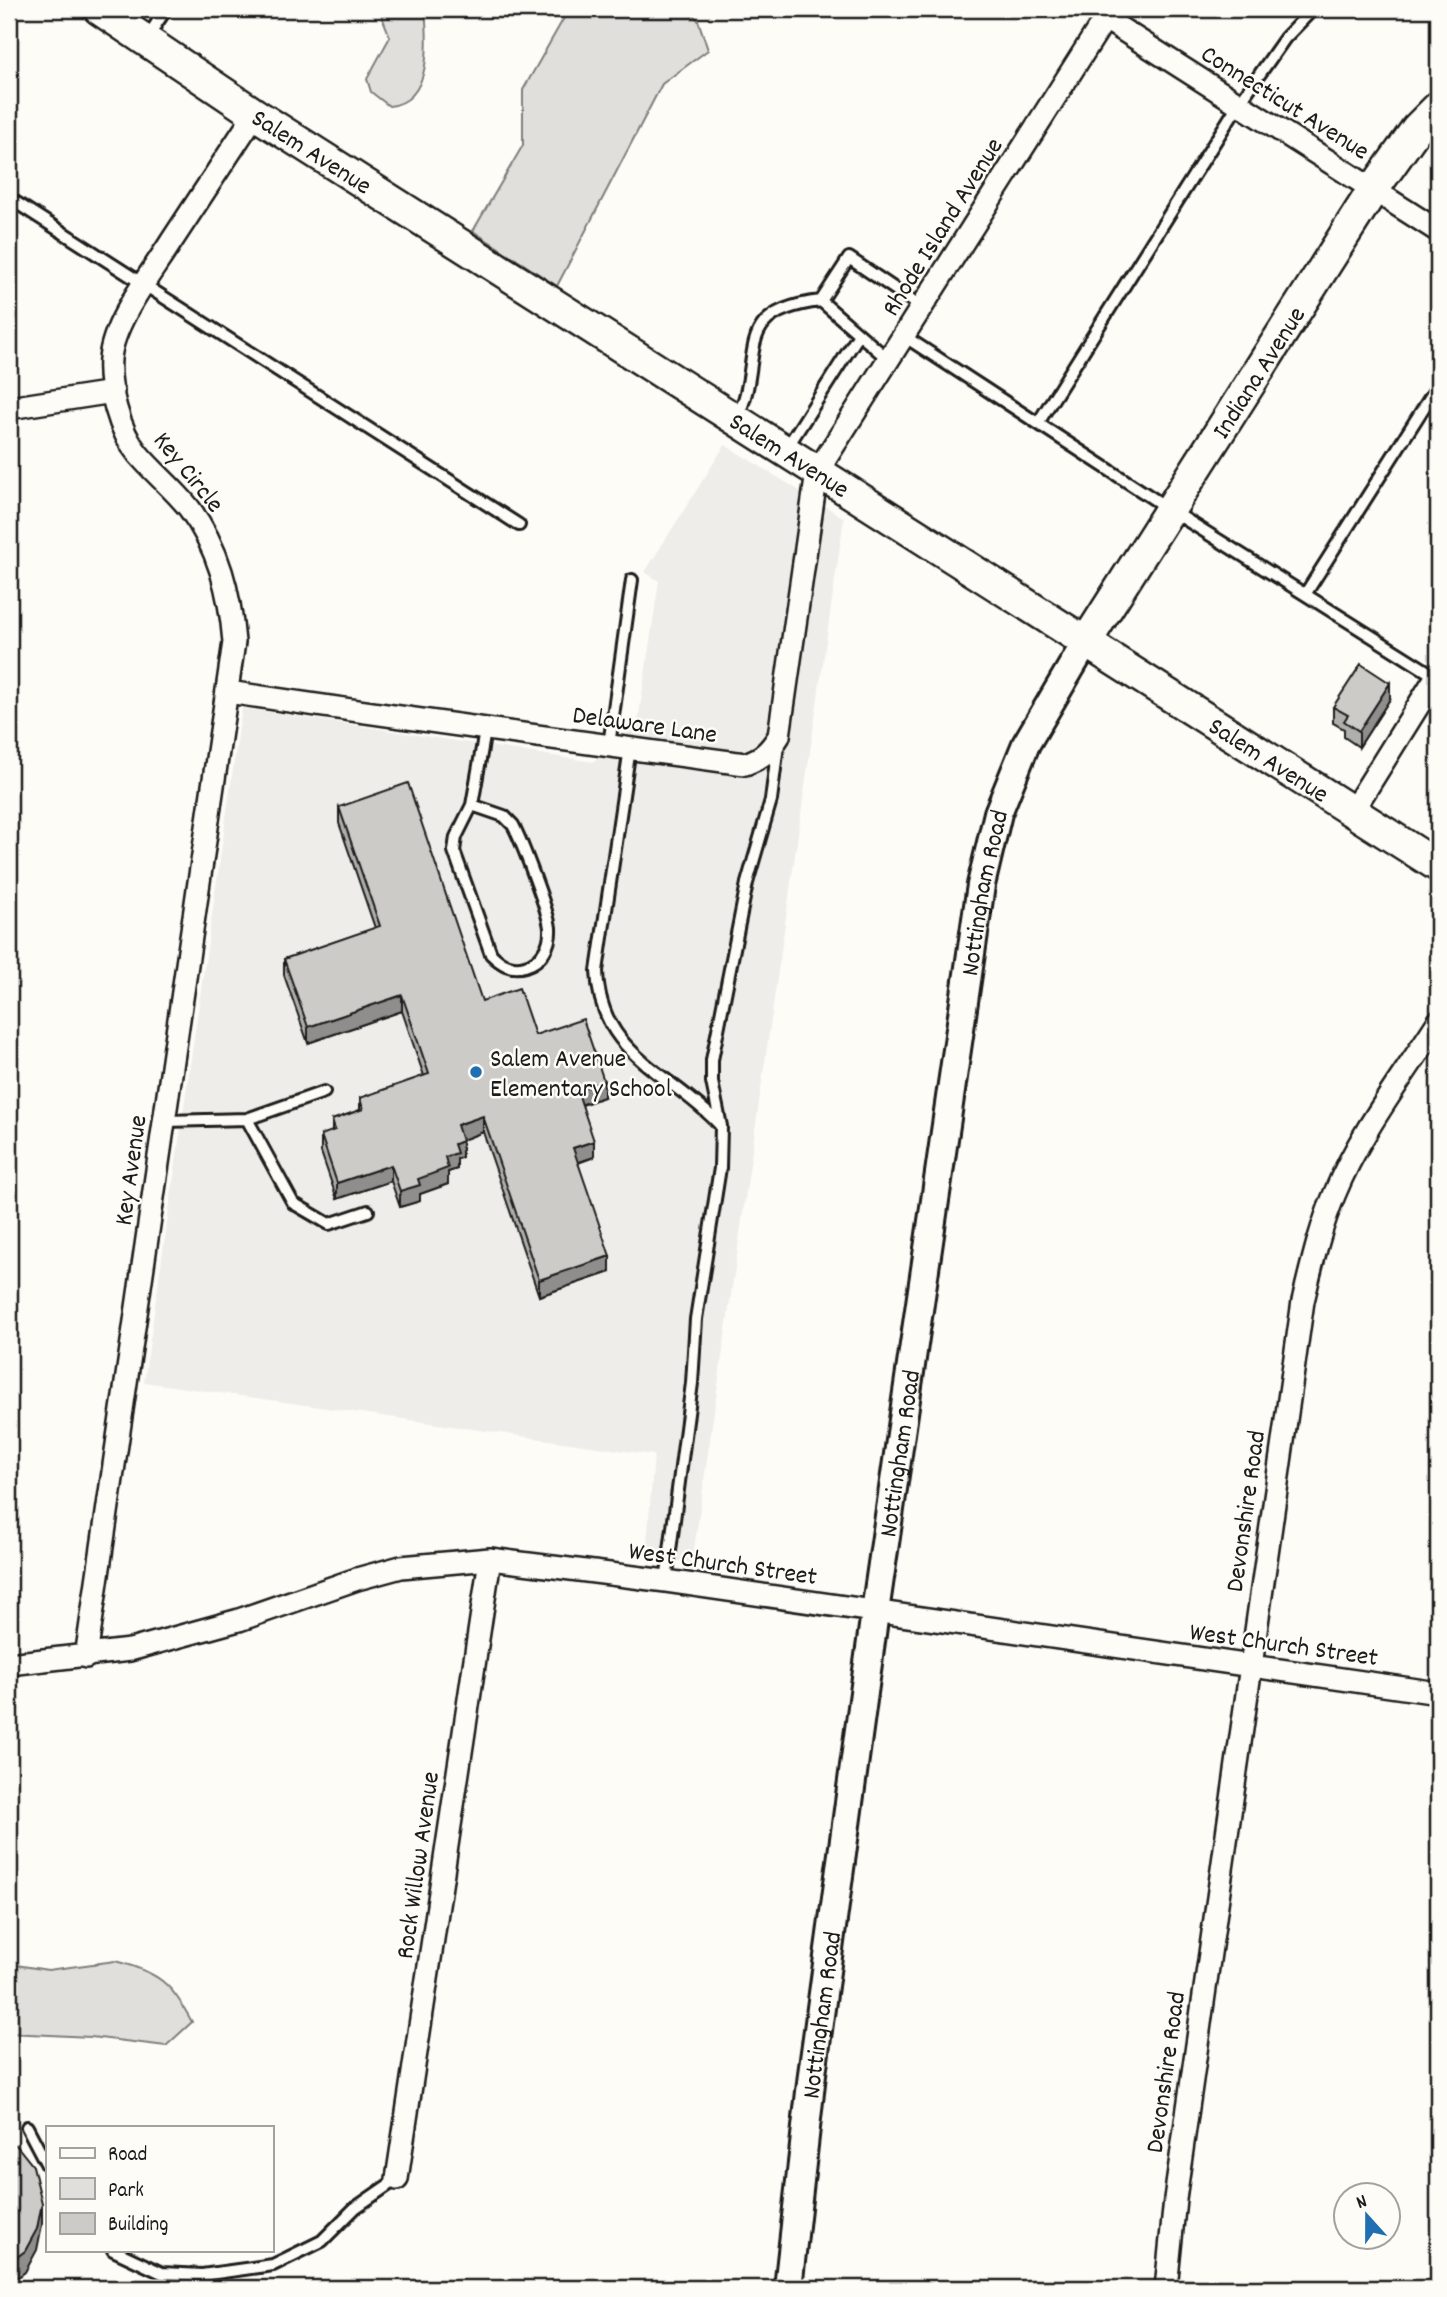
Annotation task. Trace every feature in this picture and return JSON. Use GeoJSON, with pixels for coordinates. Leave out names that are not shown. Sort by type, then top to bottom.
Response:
{"type":"FeatureCollection","features":[{"type":"Feature","properties":{"kind":"main road","name":"Salem Avenue"},"geometry":{"type":"LineString","coordinates":[[99,9],[255,114],[1438,866]]}},
{"type":"Feature","properties":{"kind":"main road","name":"Salem Avenue"},"geometry":{"type":"LineString","coordinates":[[110,9],[146,41]]}},
{"type":"Feature","properties":{"kind":"main road","name":"Indiana Avenue"},"geometry":{"type":"LineString","coordinates":[[1086,642],[1373,190],[1418,128],[1438,107]]}},
{"type":"Feature","properties":{"kind":"street","name":"Connecticut Avenue"},"geometry":{"type":"LineString","coordinates":[[1102,12],[1238,105],[1438,231]]}},
{"type":"Feature","properties":{"kind":"street","name":"Rhode Island Avenue"},"geometry":{"type":"LineString","coordinates":[[817,472],[923,307],[1102,12]]}},
{"type":"Feature","properties":{"kind":"street","name":"Key Circle"},"geometry":{"type":"LineString","coordinates":[[228,692],[234,642],[231,607],[223,575],[208,539],[189,509],[136,452],[123,427],[113,392],[110,359],[117,332],[144,284],[255,114]]}},
{"type":"Feature","properties":{"kind":"street"},"geometry":{"type":"LineString","coordinates":[[9,408],[113,392]]}},
{"type":"Feature","properties":{"kind":"street"},"geometry":{"type":"LineString","coordinates":[[779,736],[817,472]]}},
{"type":"Feature","properties":{"kind":"street","name":"Nottingham Road"},"geometry":{"type":"LineString","coordinates":[[788,2288],[812,2074],[875,1612],[981,885],[998,813],[1026,744],[1086,642]]}},
{"type":"Feature","properties":{"kind":"street"},"geometry":{"type":"LineString","coordinates":[[1352,812],[1438,676]]}},
{"type":"Feature","properties":{"kind":"street","name":"Delaware Lane"},"geometry":{"type":"LineString","coordinates":[[228,692],[485,731],[745,764],[770,751],[779,736]]}},
{"type":"Feature","properties":{"kind":"street","name":"Key Avenue"},"geometry":{"type":"LineString","coordinates":[[86,1657],[228,692]]}},
{"type":"Feature","properties":{"kind":"street","name":"Devonshire Road"},"geometry":{"type":"LineString","coordinates":[[1166,2288],[1175,2199],[1303,1301],[1316,1246],[1335,1191],[1366,1134],[1438,1022]]}},
{"type":"Feature","properties":{"kind":"street","name":"West Church Street"},"geometry":{"type":"LineString","coordinates":[[9,1664],[86,1657],[182,1637],[401,1567],[443,1561],[489,1559],[666,1581],[1438,1693]]}},
{"type":"Feature","properties":{"kind":"street","name":"Rock Willow Avenue"},"geometry":{"type":"LineString","coordinates":[[397,2179],[489,1559]]}},
{"type":"Feature","properties":{"kind":"lane"},"geometry":{"type":"LineString","coordinates":[[146,41],[166,9]]}},
{"type":"Feature","properties":{"kind":"lane"},"geometry":{"type":"LineString","coordinates":[[1038,423],[1238,105],[1285,38],[1313,9]]}},
{"type":"Feature","properties":{"kind":"lane"},"geometry":{"type":"LineString","coordinates":[[9,198],[519,524]]}},
{"type":"Feature","properties":{"kind":"lane"},"geometry":{"type":"LineString","coordinates":[[736,420],[746,401],[751,353],[762,324],[778,310],[821,301],[849,258],[923,307]]}},
{"type":"Feature","properties":{"kind":"lane"},"geometry":{"type":"LineString","coordinates":[[821,301],[858,336],[889,360]]}},
{"type":"Feature","properties":{"kind":"lane"},"geometry":{"type":"LineString","coordinates":[[785,451],[858,336]]}},
{"type":"Feature","properties":{"kind":"lane"},"geometry":{"type":"LineString","coordinates":[[904,336],[1169,509],[1438,676]]}},
{"type":"Feature","properties":{"kind":"lane"},"geometry":{"type":"LineString","coordinates":[[1306,593],[1438,385]]}},
{"type":"Feature","properties":{"kind":"lane"},"geometry":{"type":"LineString","coordinates":[[632,580],[597,971],[602,1012],[619,1040],[632,1053],[700,1104],[721,1126]]}},
{"type":"Feature","properties":{"kind":"lane"},"geometry":{"type":"LineString","coordinates":[[472,805],[504,816],[513,825],[550,928],[546,950],[538,960],[524,966],[500,964],[491,954],[457,862],[456,837],[472,805],[485,731]]}},
{"type":"Feature","properties":{"kind":"lane"},"geometry":{"type":"LineString","coordinates":[[666,1581],[692,1383],[696,1319],[720,1168],[721,1126],[712,1082],[712,1060],[747,883],[771,800],[779,736]]}},
{"type":"Feature","properties":{"kind":"lane"},"geometry":{"type":"LineString","coordinates":[[165,1121],[247,1119],[324,1092]]}},
{"type":"Feature","properties":{"kind":"lane"},"geometry":{"type":"LineString","coordinates":[[247,1119],[293,1203],[328,1224],[368,1211]]}},
{"type":"Feature","properties":{"kind":"lane"},"geometry":{"type":"LineString","coordinates":[[27,2127],[46,2163]]}},
{"type":"Feature","properties":{"kind":"lane"},"geometry":{"type":"LineString","coordinates":[[117,2252],[162,2273],[202,2275],[273,2264],[322,2241],[355,2208],[397,2179]]}},
{"type":"Feature","properties":{"kind":"shaded area","name":"Salem Avenue Elementary School"},"geometry":{"type":"Polygon","coordinates":[[[725,445],[844,518],[692,1563],[646,1556],[654,1455],[144,1382],[242,708],[593,762],[638,722],[659,581],[645,572],[725,445]]]}},
{"type":"Feature","properties":{"kind":"green space"},"geometry":{"type":"Polygon","coordinates":[[[379,9],[425,9],[427,52],[421,82],[414,94],[403,102],[389,106],[371,92],[367,79],[390,37],[379,9]]]}},
{"type":"Feature","properties":{"kind":"green space"},"geometry":{"type":"Polygon","coordinates":[[[569,9],[688,9],[698,20],[708,50],[662,84],[557,286],[473,231],[523,145],[523,90],[569,9]]]}},
{"type":"Feature","properties":{"kind":"green space"},"geometry":{"type":"Polygon","coordinates":[[[115,1961],[143,1970],[162,1981],[184,2008],[192,2022],[166,2046],[91,2037],[9,2033],[9,1964],[48,1970],[115,1961]]]}},
{"type":"Feature","properties":{"kind":"building"},"geometry":{"type":"Polygon","coordinates":[[[1361,664],[1390,683],[1359,731],[1344,721],[1348,715],[1333,707],[1361,664]]]}},
{"type":"Feature","properties":{"kind":"building"},"geometry":{"type":"Polygon","coordinates":[[[408,783],[482,1001],[519,988],[535,1035],[583,1019],[604,1081],[577,1090],[594,1141],[573,1148],[610,1256],[539,1280],[483,1116],[457,1125],[462,1141],[454,1144],[457,1153],[445,1157],[448,1168],[418,1179],[420,1185],[400,1191],[391,1165],[337,1183],[321,1135],[335,1130],[332,1120],[363,1109],[360,1098],[429,1074],[402,995],[308,1027],[284,959],[380,926],[339,807],[408,783]]]}},
{"type":"Feature","properties":{"kind":"building"},"geometry":{"type":"Polygon","coordinates":[[[9,2141],[17,2146],[33,2166],[42,2203],[37,2229],[25,2251],[9,2263],[9,2141]]]}},
{"type":"Feature","properties":{"kind":"place","name":"Salem Avenue Elementary School"},"geometry":{"type":"Point","coordinates":[476,1072]}}]}
